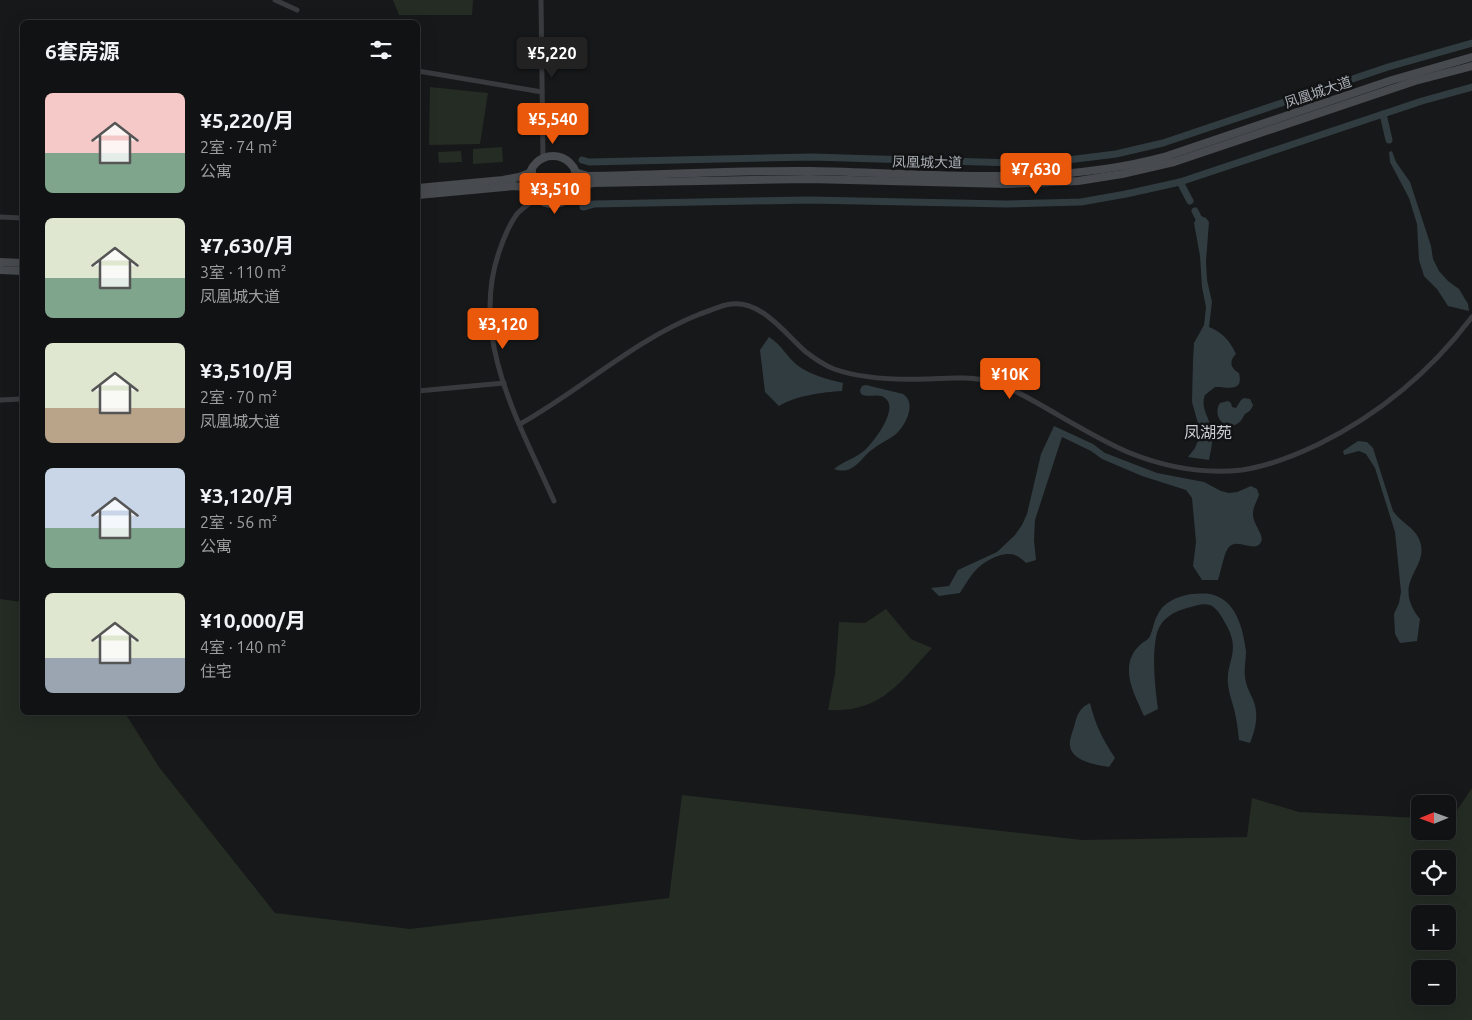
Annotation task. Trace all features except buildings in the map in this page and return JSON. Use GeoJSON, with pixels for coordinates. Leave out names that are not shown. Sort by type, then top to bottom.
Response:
{"type":"FeatureCollection","features":[{"type":"Feature","properties":{"kind":"main road","name":"凤凰城大道"},"geometry":{"type":"LineString","coordinates":[[576,172],[588,176],[811,171],[1050,176],[1086,172],[1137,164],[1167,156],[1392,80],[1472,58]]}},
{"type":"Feature","properties":{"kind":"main road","name":"凤凰城大道"},"geometry":{"type":"LineString","coordinates":[[576,187],[593,183],[765,179],[1007,184],[1078,181],[1122,174],[1174,162],[1416,81],[1472,66]]}},
{"type":"Feature","properties":{"kind":"main road"},"geometry":{"type":"LineString","coordinates":[[558,156],[572,165],[576,172],[576,187],[567,200],[560,203],[544,202],[532,190],[530,181],[534,166],[543,158],[558,156]]}},
{"type":"Feature","properties":{"kind":"main road"},"geometry":{"type":"LineString","coordinates":[[420,188],[503,180],[532,172]]}},
{"type":"Feature","properties":{"kind":"main road"},"geometry":{"type":"LineString","coordinates":[[420,195],[509,187],[523,187],[532,190]]}},
{"type":"Feature","properties":{"kind":"main road"},"geometry":{"type":"LineString","coordinates":[[0,262],[20,263]]}},
{"type":"Feature","properties":{"kind":"main road"},"geometry":{"type":"LineString","coordinates":[[0,270],[20,271]]}},
{"type":"Feature","properties":{"kind":"street"},"geometry":{"type":"LineString","coordinates":[[275,0],[298,10]]}},
{"type":"Feature","properties":{"kind":"street"},"geometry":{"type":"LineString","coordinates":[[541,0],[543,158]]}},
{"type":"Feature","properties":{"kind":"street"},"geometry":{"type":"LineString","coordinates":[[420,71],[542,92]]}},
{"type":"Feature","properties":{"kind":"street"},"geometry":{"type":"LineString","coordinates":[[537,197],[517,214],[502,243],[493,273],[489,305],[494,353],[520,424],[554,501]]}},
{"type":"Feature","properties":{"kind":"street"},"geometry":{"type":"LineString","coordinates":[[0,217],[20,218]]}},
{"type":"Feature","properties":{"kind":"street"},"geometry":{"type":"LineString","coordinates":[[520,424],[550,407],[669,328],[726,305],[741,304],[764,314],[790,335],[809,354],[824,364],[841,371],[883,378],[964,378],[994,383],[1021,394],[1107,442],[1141,457],[1169,465],[1199,470],[1241,470],[1267,465],[1295,455],[1338,434],[1369,415],[1396,396],[1424,372],[1449,346],[1472,317]]}},
{"type":"Feature","properties":{"kind":"street"},"geometry":{"type":"LineString","coordinates":[[420,391],[504,383]]}},
{"type":"Feature","properties":{"kind":"street"},"geometry":{"type":"LineString","coordinates":[[0,400],[20,399]]}},
{"type":"Feature","properties":{"kind":"shaded area"},"geometry":{"type":"Polygon","coordinates":[[[393,0],[473,0],[472,15],[399,15],[393,0]]]}},
{"type":"Feature","properties":{"kind":"shaded area"},"geometry":{"type":"Polygon","coordinates":[[[430,87],[488,93],[480,144],[429,145],[430,87]]]}},
{"type":"Feature","properties":{"kind":"shaded area"},"geometry":{"type":"Polygon","coordinates":[[[502,147],[503,162],[473,164],[473,149],[502,147]]]}},
{"type":"Feature","properties":{"kind":"shaded area"},"geometry":{"type":"Polygon","coordinates":[[[461,151],[462,162],[439,163],[438,152],[461,151]]]}},
{"type":"Feature","properties":{"kind":"shaded area"},"geometry":{"type":"Polygon","coordinates":[[[1392,151],[1396,162],[1410,182],[1431,246],[1433,259],[1439,271],[1459,289],[1468,304],[1469,311],[1448,306],[1437,289],[1424,276],[1419,260],[1417,224],[1409,198],[1390,162],[1389,152],[1392,151]]]}},
{"type":"Feature","properties":{"kind":"shaded area"},"geometry":{"type":"Polygon","coordinates":[[[1201,216],[1209,222],[1206,261],[1207,280],[1212,302],[1209,327],[1222,334],[1234,349],[1236,354],[1232,359],[1232,364],[1239,373],[1240,380],[1239,384],[1233,388],[1215,387],[1205,395],[1204,408],[1210,424],[1212,437],[1209,460],[1188,457],[1195,448],[1199,438],[1199,427],[1192,402],[1194,343],[1204,325],[1206,307],[1194,223],[1201,216]]]}},
{"type":"Feature","properties":{"kind":"shaded area"},"geometry":{"type":"Polygon","coordinates":[[[769,337],[777,343],[793,362],[802,368],[819,376],[843,383],[842,391],[801,397],[779,406],[765,392],[760,350],[769,337]]]}},
{"type":"Feature","properties":{"kind":"shaded area"},"geometry":{"type":"Polygon","coordinates":[[[866,385],[903,394],[909,403],[909,414],[896,434],[868,453],[852,468],[841,471],[834,469],[865,450],[879,434],[887,419],[889,405],[887,400],[878,395],[867,396],[861,394],[862,386],[866,385]]]}},
{"type":"Feature","properties":{"kind":"shaded area"},"geometry":{"type":"Polygon","coordinates":[[[1244,398],[1250,399],[1253,405],[1251,410],[1237,424],[1232,426],[1224,424],[1218,417],[1217,412],[1220,403],[1228,401],[1232,407],[1236,408],[1244,398]]]}},
{"type":"Feature","properties":{"kind":"shaded area"},"geometry":{"type":"Polygon","coordinates":[[[1054,426],[1093,444],[1105,453],[1157,473],[1204,482],[1229,493],[1251,486],[1257,489],[1259,495],[1253,517],[1262,539],[1261,542],[1255,546],[1233,544],[1226,553],[1218,580],[1202,580],[1193,566],[1196,542],[1192,498],[1186,490],[1142,476],[1102,459],[1091,451],[1062,437],[1035,520],[1036,560],[1026,563],[1014,555],[998,556],[980,566],[960,593],[939,596],[931,588],[949,586],[958,570],[997,552],[1015,535],[1022,525],[1027,514],[1041,454],[1054,426]]]}},
{"type":"Feature","properties":{"kind":"shaded area"},"geometry":{"type":"Polygon","coordinates":[[[1358,441],[1367,442],[1373,448],[1393,511],[1414,531],[1422,549],[1409,584],[1412,606],[1420,619],[1417,641],[1400,643],[1395,634],[1394,614],[1401,592],[1395,532],[1375,468],[1366,454],[1359,451],[1344,455],[1343,451],[1358,441]]]}},
{"type":"Feature","properties":{"kind":"shaded area"},"geometry":{"type":"Polygon","coordinates":[[[1191,594],[1208,594],[1219,597],[1232,608],[1237,616],[1243,633],[1246,651],[1245,670],[1247,687],[1254,702],[1256,713],[1255,728],[1250,743],[1239,740],[1236,716],[1229,688],[1228,676],[1233,651],[1231,637],[1220,615],[1210,605],[1198,605],[1174,613],[1164,620],[1158,630],[1154,664],[1158,709],[1144,716],[1134,693],[1129,675],[1133,653],[1149,638],[1163,607],[1175,599],[1191,594]]]}},
{"type":"Feature","properties":{"kind":"shaded area"},"geometry":{"type":"Polygon","coordinates":[[[0,599],[20,602],[20,715],[126,715],[159,767],[275,913],[410,929],[669,898],[682,795],[1082,840],[1247,837],[1252,798],[1299,812],[1411,818],[1411,840],[1456,840],[1456,812],[1472,788],[1472,1020],[0,1020],[0,599]]]}},
{"type":"Feature","properties":{"kind":"shaded area"},"geometry":{"type":"Polygon","coordinates":[[[886,609],[911,639],[932,648],[899,684],[875,701],[846,710],[828,710],[835,674],[839,622],[865,623],[886,609]]]}},
{"type":"Feature","properties":{"kind":"shaded area"},"geometry":{"type":"Polygon","coordinates":[[[1090,703],[1100,732],[1115,758],[1109,767],[1092,764],[1080,759],[1075,756],[1070,746],[1077,715],[1083,707],[1090,703]]]}},
{"type":"Feature","properties":{"kind":"waterway"},"geometry":{"type":"LineString","coordinates":[[582,160],[589,162],[811,157],[1014,163],[1049,162],[1116,154],[1163,143],[1388,67],[1472,43]]}},
{"type":"Feature","properties":{"kind":"waterway"},"geometry":{"type":"LineString","coordinates":[[583,207],[594,204],[809,200],[1007,204],[1081,202],[1180,182],[1422,101],[1472,87]]}},
{"type":"Feature","properties":{"kind":"waterway"},"geometry":{"type":"LineString","coordinates":[[1383,114],[1389,140]]}},
{"type":"Feature","properties":{"kind":"waterway"},"geometry":{"type":"LineString","coordinates":[[1180,182],[1190,201]]}},
{"type":"Feature","properties":{"kind":"waterway"},"geometry":{"type":"LineString","coordinates":[[1195,211],[1198,217]]}},
{"type":"Feature","properties":{"kind":"district","name":"凤湖苑"},"geometry":{"type":"Point","coordinates":[1208,432]}}]}
